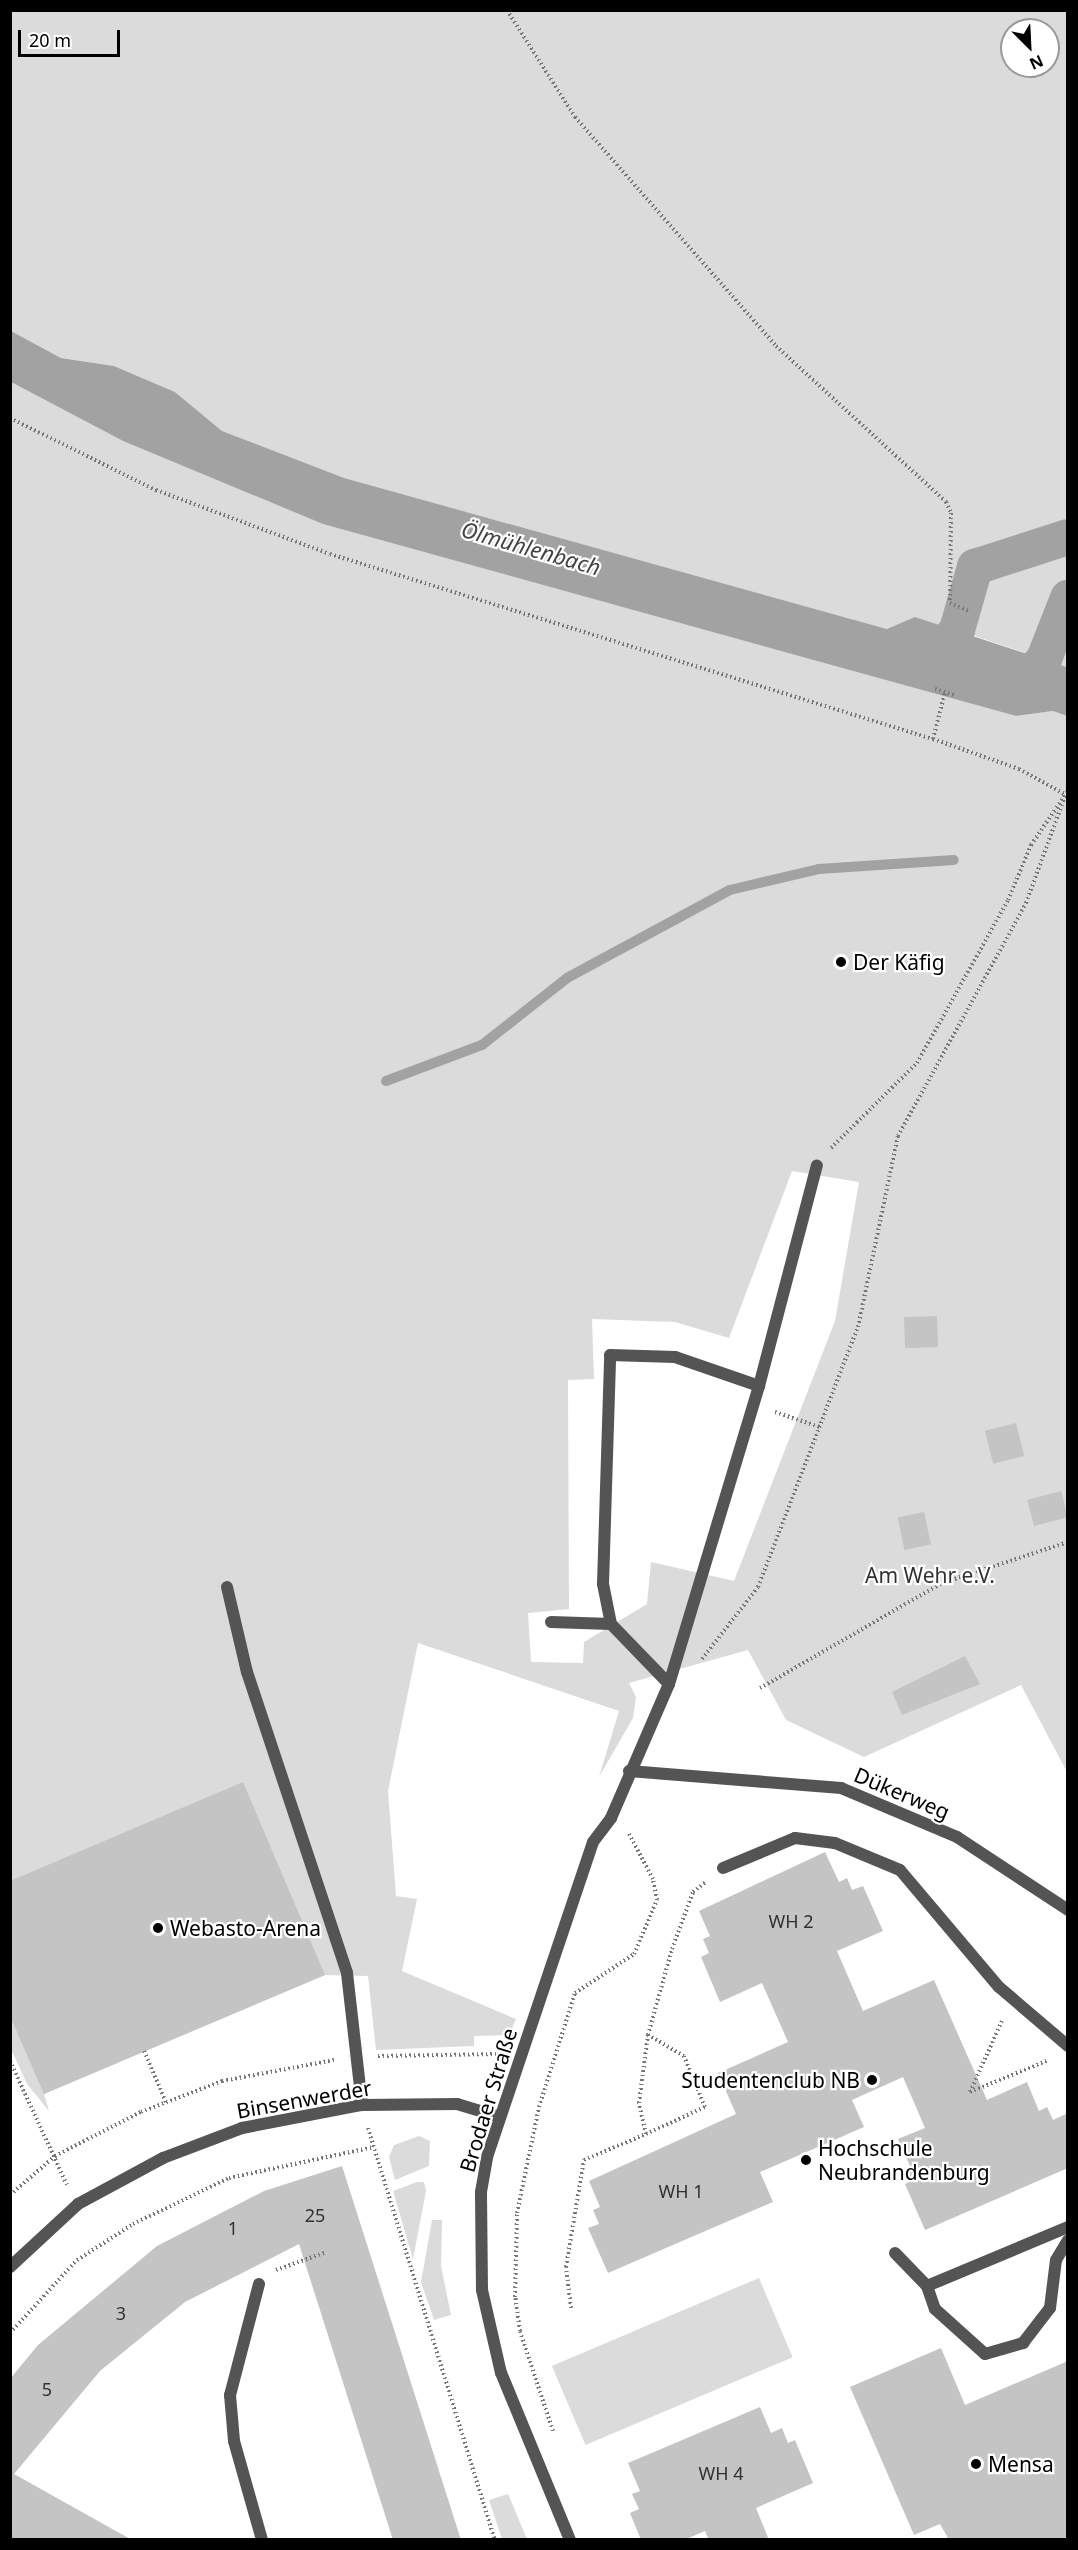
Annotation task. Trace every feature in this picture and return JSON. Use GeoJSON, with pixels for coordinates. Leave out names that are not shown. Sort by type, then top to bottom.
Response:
{"type":"FeatureCollection","features":[{"type":"Feature","properties":{"kind":"street","name":"Brodaer Straße"},"geometry":{"type":"LineString","coordinates":[[570,2540],[501,2373],[482,2290],[481,2192],[500,2117],[593,1842],[611,1818],[629,1771],[669,1684],[759,1386],[817,1165]]}},
{"type":"Feature","properties":{"kind":"street"},"geometry":{"type":"LineString","coordinates":[[669,1684],[611,1624],[603,1584],[610,1355],[675,1357],[759,1386]]}},
{"type":"Feature","properties":{"kind":"street"},"geometry":{"type":"LineString","coordinates":[[227,1587],[248,1672],[347,1973],[362,2104]]}},
{"type":"Feature","properties":{"kind":"street"},"geometry":{"type":"LineString","coordinates":[[551,1622],[611,1624]]}},
{"type":"Feature","properties":{"kind":"street","name":"Dükerweg"},"geometry":{"type":"LineString","coordinates":[[629,1771],[841,1788],[957,1837],[1068,1910]]}},
{"type":"Feature","properties":{"kind":"street"},"geometry":{"type":"LineString","coordinates":[[723,1868],[795,1838],[835,1843],[900,1870],[1012,1998],[1068,2046]]}},
{"type":"Feature","properties":{"kind":"street","name":"Binsenwerder"},"geometry":{"type":"LineString","coordinates":[[10,2267],[78,2204],[164,2158],[242,2128],[362,2104],[457,2104],[500,2117]]}},
{"type":"Feature","properties":{"kind":"street"},"geometry":{"type":"LineString","coordinates":[[927,2286],[1068,2226]]}},
{"type":"Feature","properties":{"kind":"street"},"geometry":{"type":"LineString","coordinates":[[895,2253],[927,2286],[935,2309],[985,2354],[1023,2343],[1050,2308],[1056,2260],[1068,2240]]}},
{"type":"Feature","properties":{"kind":"street"},"geometry":{"type":"LineString","coordinates":[[259,2284],[230,2395],[234,2441],[262,2540]]}},
{"type":"Feature","properties":{"kind":"path"},"geometry":{"type":"LineString","coordinates":[[507,10],[574,117],[776,346],[946,502],[953,608],[969,611]]}},
{"type":"Feature","properties":{"kind":"path"},"geometry":{"type":"LineString","coordinates":[[10,418],[156,490],[330,554],[933,739],[1019,770],[1066,796]]}},
{"type":"Feature","properties":{"kind":"path"},"geometry":{"type":"LineString","coordinates":[[936,689],[954,695]]}},
{"type":"Feature","properties":{"kind":"path"},"geometry":{"type":"LineString","coordinates":[[933,739],[945,692]]}},
{"type":"Feature","properties":{"kind":"path"},"geometry":{"type":"LineString","coordinates":[[696,1668],[758,1587],[858,1327],[898,1136],[1026,903],[1068,791]]}},
{"type":"Feature","properties":{"kind":"path"},"geometry":{"type":"LineString","coordinates":[[817,1165],[916,1063],[1008,900],[1031,845],[1066,796]]}},
{"type":"Feature","properties":{"kind":"path"},"geometry":{"type":"LineString","coordinates":[[753,1404],[820,1427]]}},
{"type":"Feature","properties":{"kind":"path"},"geometry":{"type":"LineString","coordinates":[[760,1688],[942,1583],[1068,1542]]}},
{"type":"Feature","properties":{"kind":"path"},"geometry":{"type":"LineString","coordinates":[[556,2440],[520,2331],[515,2297],[517,2213],[540,2107],[575,1993],[634,1954],[657,1899],[630,1834],[611,1818]]}},
{"type":"Feature","properties":{"kind":"path"},"geometry":{"type":"LineString","coordinates":[[646,2134],[639,2103],[648,2035],[693,1892],[723,1868]]}},
{"type":"Feature","properties":{"kind":"path"},"geometry":{"type":"LineString","coordinates":[[1012,1998],[970,2092],[1057,2057]]}},
{"type":"Feature","properties":{"kind":"path"},"geometry":{"type":"LineString","coordinates":[[571,2308],[566,2266],[584,2160],[705,2107],[684,2056],[648,2035]]}},
{"type":"Feature","properties":{"kind":"path"},"geometry":{"type":"LineString","coordinates":[[144,2051],[166,2102]]}},
{"type":"Feature","properties":{"kind":"path"},"geometry":{"type":"LineString","coordinates":[[10,2195],[55,2156],[166,2102],[222,2081],[357,2057],[521,2056]]}},
{"type":"Feature","properties":{"kind":"path"},"geometry":{"type":"LineString","coordinates":[[10,2061],[78,2204]]}},
{"type":"Feature","properties":{"kind":"path"},"geometry":{"type":"LineString","coordinates":[[362,2104],[373,2147],[495,2540]]}},
{"type":"Feature","properties":{"kind":"path"},"geometry":{"type":"LineString","coordinates":[[10,2333],[77,2260],[133,2224],[230,2178],[373,2147]]}},
{"type":"Feature","properties":{"kind":"path"},"geometry":{"type":"LineString","coordinates":[[259,2284],[274,2271],[324,2253]]}},
{"type":"Feature","properties":{"kind":"green space"},"geometry":{"type":"Polygon","coordinates":[[[10,11],[1067,11],[1067,667],[957,630],[887,629],[343,478],[222,431],[175,392],[114,366],[61,358],[11,331],[10,11]]]}},
{"type":"Feature","properties":{"kind":"green space","name":"Am Wehr e.V."},"geometry":{"type":"Polygon","coordinates":[[[11,382],[123,441],[324,524],[1016,716],[1053,711],[1067,716],[1067,1772],[1021,1685],[864,1757],[786,1720],[748,1650],[629,1683],[636,1697],[633,1718],[599,1777],[619,1711],[418,1643],[388,1791],[396,1896],[417,1899],[402,1971],[516,2019],[509,2035],[474,2036],[474,2046],[376,2050],[368,1976],[325,1975],[44,2094],[49,2111],[27,2084],[11,2049],[11,382]],[[792,1171],[729,1338],[675,1322],[592,1319],[594,1379],[568,1380],[569,1609],[528,1613],[531,1662],[583,1663],[584,1642],[647,1604],[651,1562],[734,1581],[835,1321],[859,1182],[792,1171]]]}},
{"type":"Feature","properties":{"kind":"green space"},"geometry":{"type":"Polygon","coordinates":[[[419,2136],[430,2141],[429,2166],[395,2180],[389,2157],[394,2145],[419,2136]]]}},
{"type":"Feature","properties":{"kind":"green space"},"geometry":{"type":"Polygon","coordinates":[[[417,2182],[424,2182],[426,2191],[413,2259],[393,2191],[417,2182]]]}},
{"type":"Feature","properties":{"kind":"green space"},"geometry":{"type":"Polygon","coordinates":[[[432,2220],[442,2220],[441,2266],[451,2315],[434,2320],[421,2282],[432,2220]]]}},
{"type":"Feature","properties":{"kind":"green space"},"geometry":{"type":"Polygon","coordinates":[[[759,2278],[793,2357],[585,2445],[552,2366],[759,2278]]]}},
{"type":"Feature","properties":{"kind":"green space"},"geometry":{"type":"Polygon","coordinates":[[[508,2494],[527,2539],[502,2539],[489,2500],[508,2494]]]}},
{"type":"Feature","properties":{"kind":"water","name":"Ölmühlenbach"},"geometry":{"type":"Polygon","coordinates":[[[11,331],[61,358],[114,366],[175,392],[222,431],[344,478],[887,629],[915,617],[1067,667],[1067,716],[1053,711],[1016,716],[323,524],[123,441],[11,382],[11,331]]]}},
{"type":"Feature","properties":{"kind":"building"},"geometry":{"type":"Polygon","coordinates":[[[937,1316],[938,1347],[905,1348],[904,1317],[937,1316]]]}},
{"type":"Feature","properties":{"kind":"building"},"geometry":{"type":"Polygon","coordinates":[[[1016,1423],[1024,1456],[993,1464],[985,1431],[1016,1423]]]}},
{"type":"Feature","properties":{"kind":"building"},"geometry":{"type":"Polygon","coordinates":[[[1061,1491],[1068,1517],[1034,1526],[1027,1500],[1061,1491]]]}},
{"type":"Feature","properties":{"kind":"building"},"geometry":{"type":"Polygon","coordinates":[[[924,1512],[931,1544],[904,1550],[898,1518],[924,1512]]]}},
{"type":"Feature","properties":{"kind":"building"},"geometry":{"type":"Polygon","coordinates":[[[965,1656],[980,1684],[902,1715],[892,1692],[965,1656]]]}},
{"type":"Feature","properties":{"kind":"building","name":"Webasto-Arena"},"geometry":{"type":"Polygon","coordinates":[[[243,1782],[325,1975],[44,2094],[10,2016],[10,1881],[243,1782]]]}},
{"type":"Feature","properties":{"kind":"building"},"geometry":{"type":"Polygon","coordinates":[[[825,1852],[839,1882],[847,1878],[852,1890],[863,1886],[883,1931],[837,1951],[863,2011],[934,1980],[987,2100],[1027,2082],[1039,2111],[1047,2107],[1053,2120],[1068,2113],[1068,2168],[925,2230],[905,2184],[909,2182],[904,2169],[910,2166],[898,2139],[925,2128],[903,2077],[852,2100],[864,2127],[760,2172],[773,2202],[608,2273],[588,2228],[599,2224],[593,2210],[600,2207],[589,2181],[736,2114],[718,2073],[788,2042],[762,1983],[720,2002],[701,1957],[709,1953],[703,1939],[710,1936],[699,1911],[825,1852]]]}},
{"type":"Feature","properties":{"kind":"building"},"geometry":{"type":"Polygon","coordinates":[[[342,2166],[461,2540],[393,2540],[299,2244],[185,2302],[100,2371],[14,2474],[132,2540],[10,2540],[10,2379],[38,2345],[157,2246],[264,2191],[342,2166]]]}},
{"type":"Feature","properties":{"kind":"building","name":"Mensa"},"geometry":{"type":"Polygon","coordinates":[[[941,2348],[965,2405],[1068,2361],[1068,2540],[949,2540],[940,2524],[914,2535],[850,2387],[941,2348]]]}},
{"type":"Feature","properties":{"kind":"building"},"geometry":{"type":"Polygon","coordinates":[[[760,2407],[771,2433],[782,2428],[788,2443],[795,2440],[813,2483],[756,2508],[769,2540],[709,2540],[705,2531],[684,2540],[641,2540],[630,2513],[639,2509],[632,2494],[640,2491],[628,2463],[760,2407]]]}},
{"type":"Feature","properties":{"kind":"waterway"},"geometry":{"type":"LineString","coordinates":[[932,659],[957,630],[975,567],[1068,537]]}},
{"type":"Feature","properties":{"kind":"waterway"},"geometry":{"type":"LineString","coordinates":[[1020,685],[1044,659],[1068,598]]}},
{"type":"Feature","properties":{"kind":"waterway"},"geometry":{"type":"LineString","coordinates":[[386,1081],[482,1045],[567,978],[730,890],[819,869],[954,860]]}},
{"type":"Feature","properties":{"kind":"place","name":"Der Käfig"},"geometry":{"type":"Point","coordinates":[841,962]}},
{"type":"Feature","properties":{"kind":"place","name":"Webasto-Arena"},"geometry":{"type":"Point","coordinates":[158,1928]}},
{"type":"Feature","properties":{"kind":"place","name":"Studentenclub NB"},"geometry":{"type":"Point","coordinates":[872,2080]}},
{"type":"Feature","properties":{"kind":"place","name":"Hochschule Neubrandenburg"},"geometry":{"type":"Point","coordinates":[806,2160]}},
{"type":"Feature","properties":{"kind":"place","name":"Mensa"},"geometry":{"type":"Point","coordinates":[976,2464]}}]}
